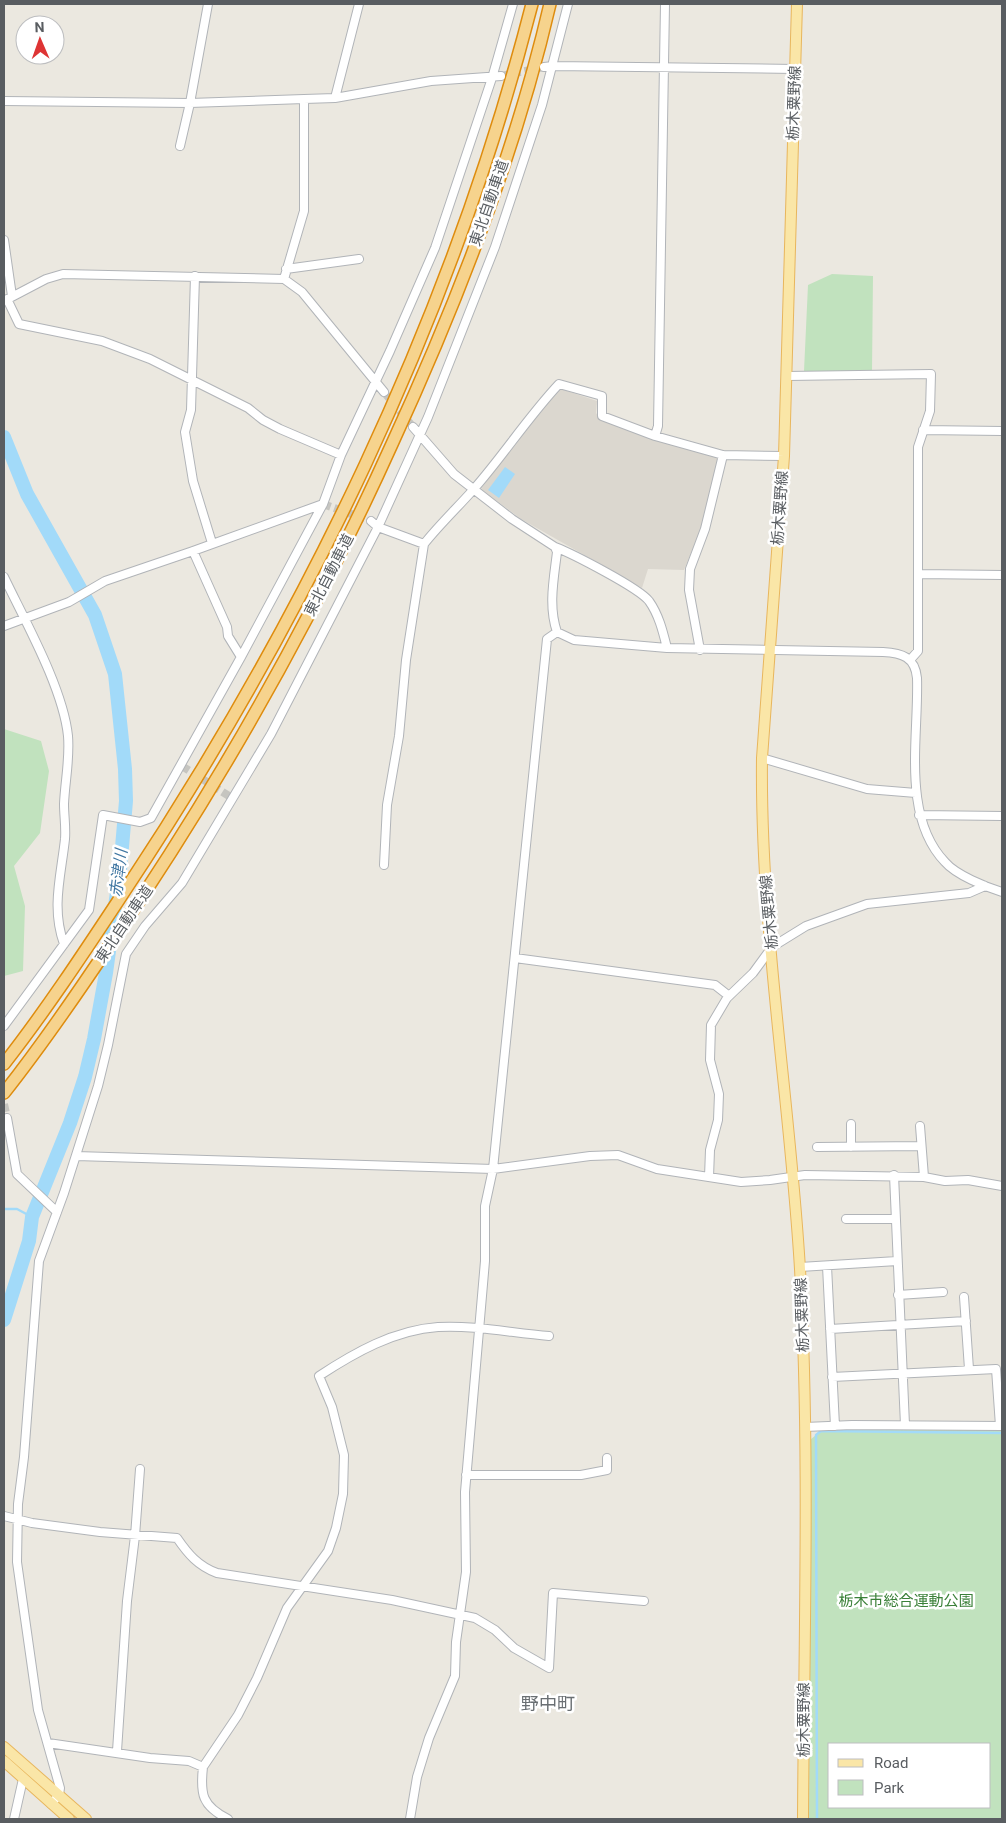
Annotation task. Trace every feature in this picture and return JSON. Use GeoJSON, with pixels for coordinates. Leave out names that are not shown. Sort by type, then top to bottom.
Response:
{"type":"FeatureCollection","features":[{"type":"Feature","properties":{"kind":"highway","name":"東北自動車道"},"geometry":{"type":"LineString","coordinates":[[4,1064],[67,977],[193,784],[268,654],[351,492],[427,319],[461,232],[499,120],[532,4]]}},
{"type":"Feature","properties":{"kind":"highway","name":"東北自動車道"},"geometry":{"type":"LineString","coordinates":[[4,1094],[62,1016],[146,892],[211,790],[276,677],[333,570],[404,420],[444,326],[478,237],[516,125],[550,4]]}},
{"type":"Feature","properties":{"kind":"main road","name":"栃木粟野線"},"geometry":{"type":"LineString","coordinates":[[797,4],[784,456],[762,758],[762,820],[800,1267],[805,1427],[804,1819]]}},
{"type":"Feature","properties":{"kind":"main road"},"geometry":{"type":"LineString","coordinates":[[4,1747],[86,1819]]}},
{"type":"Feature","properties":{"kind":"main road"},"geometry":{"type":"LineString","coordinates":[[4,1761],[68,1819]]}},
{"type":"Feature","properties":{"kind":"street"},"geometry":{"type":"LineString","coordinates":[[180,146],[208,4]]}},
{"type":"Feature","properties":{"kind":"street"},"geometry":{"type":"LineString","coordinates":[[335,98],[359,4]]}},
{"type":"Feature","properties":{"kind":"street"},"geometry":{"type":"LineString","coordinates":[[4,1026],[89,910],[103,814],[140,822],[151,818],[241,657],[322,504],[341,455],[394,343],[435,248],[492,78],[513,4]]}},
{"type":"Feature","properties":{"kind":"street"},"geometry":{"type":"LineString","coordinates":[[51,1804],[59,1795],[60,1788],[38,1710],[17,1562],[17,1520],[24,1457],[39,1261],[76,1156],[108,1045],[126,954],[145,926],[182,883],[271,734],[378,527],[419,434],[495,247],[553,66],[568,4]]}},
{"type":"Feature","properties":{"kind":"street"},"geometry":{"type":"LineString","coordinates":[[655,436],[658,426],[666,4]]}},
{"type":"Feature","properties":{"kind":"street"},"geometry":{"type":"LineString","coordinates":[[544,68],[553,66],[664,66],[795,69]]}},
{"type":"Feature","properties":{"kind":"street"},"geometry":{"type":"LineString","coordinates":[[4,101],[190,103],[335,98],[431,81],[501,76]]}},
{"type":"Feature","properties":{"kind":"street"},"geometry":{"type":"LineString","coordinates":[[284,279],[304,211],[304,99]]}},
{"type":"Feature","properties":{"kind":"street"},"geometry":{"type":"LineString","coordinates":[[4,240],[7,299],[19,324],[102,341],[150,359],[248,408],[263,420],[280,429],[341,455]]}},
{"type":"Feature","properties":{"kind":"street"},"geometry":{"type":"LineString","coordinates":[[286,269],[359,259]]}},
{"type":"Feature","properties":{"kind":"street"},"geometry":{"type":"LineString","coordinates":[[7,299],[46,279],[63,274],[284,279],[302,292],[384,392]]}},
{"type":"Feature","properties":{"kind":"street"},"geometry":{"type":"LineString","coordinates":[[195,276],[190,410],[185,432],[193,481],[212,543]]}},
{"type":"Feature","properties":{"kind":"street"},"geometry":{"type":"LineString","coordinates":[[787,376],[931,374],[930,411],[918,447],[918,651],[910,660]]}},
{"type":"Feature","properties":{"kind":"street"},"geometry":{"type":"LineString","coordinates":[[384,865],[387,805],[399,736],[407,651],[424,544],[448,515],[473,490],[536,408],[559,384],[602,396],[602,416],[655,436],[723,455],[784,456]]}},
{"type":"Feature","properties":{"kind":"street"},"geometry":{"type":"LineString","coordinates":[[413,427],[454,474],[512,519],[556,547],[572,553],[648,600],[660,621],[667,648]]}},
{"type":"Feature","properties":{"kind":"street"},"geometry":{"type":"LineString","coordinates":[[923,430],[1002,432]]}},
{"type":"Feature","properties":{"kind":"street"},"geometry":{"type":"LineString","coordinates":[[700,650],[689,590],[690,569],[705,529],[723,455]]}},
{"type":"Feature","properties":{"kind":"street"},"geometry":{"type":"LineString","coordinates":[[4,626],[73,600],[102,582],[234,537],[322,504]]}},
{"type":"Feature","properties":{"kind":"street"},"geometry":{"type":"LineString","coordinates":[[371,521],[378,527],[424,544]]}},
{"type":"Feature","properties":{"kind":"street"},"geometry":{"type":"LineString","coordinates":[[556,547],[552,600],[553,621],[557,632],[574,640],[700,650],[883,652],[902,654],[910,660],[916,667],[917,678],[916,792],[919,815],[928,839],[946,864],[985,886],[1002,892]]}},
{"type":"Feature","properties":{"kind":"street"},"geometry":{"type":"LineString","coordinates":[[193,551],[227,627],[228,636],[241,657]]}},
{"type":"Feature","properties":{"kind":"street"},"geometry":{"type":"LineString","coordinates":[[919,574],[1002,575]]}},
{"type":"Feature","properties":{"kind":"street"},"geometry":{"type":"LineString","coordinates":[[4,577],[25,619],[56,692],[64,714],[68,736],[65,837],[57,903],[58,926],[64,944]]}},
{"type":"Feature","properties":{"kind":"street"},"geometry":{"type":"LineString","coordinates":[[410,1819],[417,1777],[429,1738],[455,1676],[459,1614],[466,1572],[466,1475],[480,1329],[487,1226],[485,1206],[493,1169],[547,639],[557,632]]}},
{"type":"Feature","properties":{"kind":"street"},"geometry":{"type":"LineString","coordinates":[[762,758],[867,789],[916,792]]}},
{"type":"Feature","properties":{"kind":"street"},"geometry":{"type":"LineString","coordinates":[[919,815],[1002,816]]}},
{"type":"Feature","properties":{"kind":"street"},"geometry":{"type":"LineString","coordinates":[[709,1177],[710,1150],[718,1120],[720,1094],[710,1060],[709,1034],[717,1012],[729,996],[753,973],[772,947],[806,926],[860,906],[969,893],[985,886]]}},
{"type":"Feature","properties":{"kind":"street"},"geometry":{"type":"LineString","coordinates":[[515,958],[716,985],[729,996]]}},
{"type":"Feature","properties":{"kind":"street"},"geometry":{"type":"LineString","coordinates":[[851,1124],[851,1147]]}},
{"type":"Feature","properties":{"kind":"street"},"geometry":{"type":"LineString","coordinates":[[6,1125],[17,1174],[22,1181],[57,1212]]}},
{"type":"Feature","properties":{"kind":"street"},"geometry":{"type":"LineString","coordinates":[[920,1126],[924,1178]]}},
{"type":"Feature","properties":{"kind":"street"},"geometry":{"type":"LineString","coordinates":[[817,1147],[922,1146]]}},
{"type":"Feature","properties":{"kind":"street"},"geometry":{"type":"LineString","coordinates":[[76,1156],[493,1169],[590,1156],[618,1155],[657,1169],[741,1182],[805,1175],[894,1175],[945,1181],[968,1180],[1002,1186]]}},
{"type":"Feature","properties":{"kind":"street"},"geometry":{"type":"LineString","coordinates":[[894,1175],[905,1426]]}},
{"type":"Feature","properties":{"kind":"street"},"geometry":{"type":"LineString","coordinates":[[846,1219],[895,1219]]}},
{"type":"Feature","properties":{"kind":"street"},"geometry":{"type":"LineString","coordinates":[[800,1267],[897,1261]]}},
{"type":"Feature","properties":{"kind":"street"},"geometry":{"type":"LineString","coordinates":[[827,1266],[835,1426]]}},
{"type":"Feature","properties":{"kind":"street"},"geometry":{"type":"LineString","coordinates":[[898,1295],[943,1292]]}},
{"type":"Feature","properties":{"kind":"street"},"geometry":{"type":"LineString","coordinates":[[964,1297],[969,1370]]}},
{"type":"Feature","properties":{"kind":"street"},"geometry":{"type":"LineString","coordinates":[[830,1329],[966,1321]]}},
{"type":"Feature","properties":{"kind":"street"},"geometry":{"type":"LineString","coordinates":[[228,1819],[216,1814],[205,1802],[201,1787],[203,1767],[238,1715],[257,1678],[287,1608],[328,1551],[344,1494],[345,1472],[341,1440],[332,1407],[319,1376],[354,1353],[402,1334],[437,1327],[549,1336]]}},
{"type":"Feature","properties":{"kind":"street"},"geometry":{"type":"LineString","coordinates":[[805,1427],[1001,1426],[996,1368],[832,1377]]}},
{"type":"Feature","properties":{"kind":"street"},"geometry":{"type":"LineString","coordinates":[[466,1475],[581,1475],[607,1470],[607,1458]]}},
{"type":"Feature","properties":{"kind":"street"},"geometry":{"type":"LineString","coordinates":[[117,1751],[127,1601],[136,1536],[140,1469]]}},
{"type":"Feature","properties":{"kind":"street"},"geometry":{"type":"LineString","coordinates":[[4,1516],[32,1524],[136,1536],[166,1535],[178,1538],[187,1553],[204,1568],[217,1572],[475,1618],[495,1630],[514,1648],[549,1668],[553,1593],[644,1601]]}},
{"type":"Feature","properties":{"kind":"street"},"geometry":{"type":"LineString","coordinates":[[48,1743],[117,1751],[150,1758],[189,1761],[203,1767]]}},
{"type":"Feature","properties":{"kind":"street"},"geometry":{"type":"LineString","coordinates":[[14,1819],[24,1778]]}},
{"type":"Feature","properties":{"kind":"shaded area"},"geometry":{"type":"Polygon","coordinates":[[[561,389],[597,401],[596,413],[600,419],[720,458],[702,526],[684,570],[648,569],[642,588],[521,519],[481,489],[525,428],[561,389]]]}},
{"type":"Feature","properties":{"kind":"green space"},"geometry":{"type":"Polygon","coordinates":[[[832,274],[873,276],[872,371],[804,371],[808,285],[832,274]]]}},
{"type":"Feature","properties":{"kind":"green space"},"geometry":{"type":"Polygon","coordinates":[[[4,729],[41,741],[49,771],[40,833],[14,866],[25,906],[23,971],[4,976],[4,729]]]}},
{"type":"Feature","properties":{"kind":"green space","name":"栃木市総合運動公園"},"geometry":{"type":"Polygon","coordinates":[[[823,1429],[1002,1430],[1002,1819],[809,1819],[810,1440],[823,1429]]]}},
{"type":"Feature","properties":{"kind":"water"},"geometry":{"type":"Polygon","coordinates":[[[505,467],[515,474],[499,498],[488,490],[505,467]]]}},
{"type":"Feature","properties":{"kind":"waterway","name":"赤津川"},"geometry":{"type":"LineString","coordinates":[[4,437],[27,494],[95,615],[115,674],[125,769],[126,801],[120,870],[106,973],[94,1039],[85,1077],[70,1123],[32,1217],[29,1241],[4,1320]]}},
{"type":"Feature","properties":{"kind":"waterway"},"geometry":{"type":"LineString","coordinates":[[4,1209],[17,1209],[32,1217]]}},
{"type":"Feature","properties":{"kind":"waterway"},"geometry":{"type":"LineString","coordinates":[[817,1819],[816,1435],[821,1431],[1002,1433]]}},
{"type":"Feature","properties":{"kind":"tunnel"},"geometry":{"type":"LineString","coordinates":[[501,76],[544,67]]}},
{"type":"Feature","properties":{"kind":"tunnel"},"geometry":{"type":"LineString","coordinates":[[384,392],[413,427]]}},
{"type":"Feature","properties":{"kind":"tunnel"},"geometry":{"type":"LineString","coordinates":[[323,504],[371,521]]}},
{"type":"Feature","properties":{"kind":"tunnel"},"geometry":{"type":"LineString","coordinates":[[182,766],[232,798]]}},
{"type":"Feature","properties":{"kind":"tunnel"},"geometry":{"type":"LineString","coordinates":[[4,1104],[7,1118]]}},
{"type":"Feature","properties":{"kind":"district","name":"野中町"},"geometry":{"type":"Point","coordinates":[548,1704]}}]}
